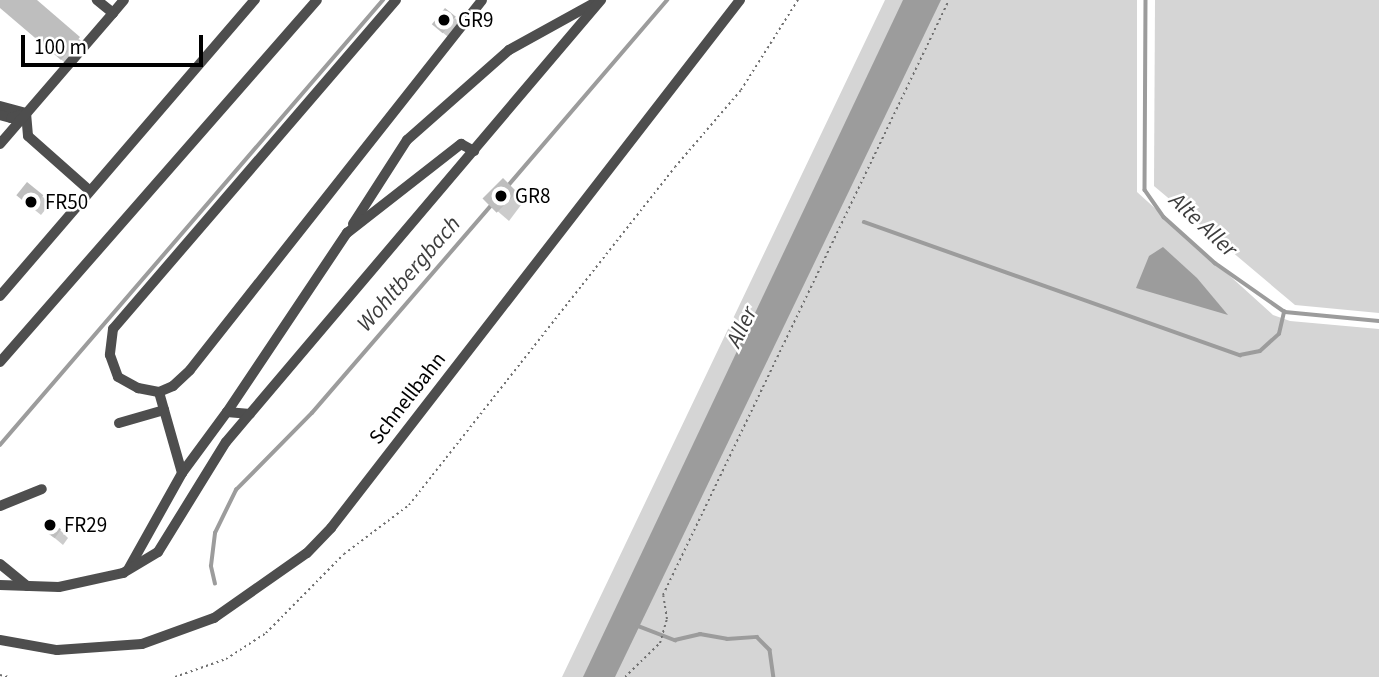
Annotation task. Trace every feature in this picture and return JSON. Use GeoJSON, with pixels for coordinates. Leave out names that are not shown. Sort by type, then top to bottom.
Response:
{"type":"FeatureCollection","features":[{"type":"Feature","properties":{"kind":"street"},"geometry":{"type":"LineString","coordinates":[[97,0],[113,13]]}},
{"type":"Feature","properties":{"kind":"street"},"geometry":{"type":"LineString","coordinates":[[0,144],[124,0]]}},
{"type":"Feature","properties":{"kind":"street"},"geometry":{"type":"LineString","coordinates":[[0,296],[255,0]]}},
{"type":"Feature","properties":{"kind":"street"},"geometry":{"type":"LineString","coordinates":[[0,362],[317,0]]}},
{"type":"Feature","properties":{"kind":"street"},"geometry":{"type":"LineString","coordinates":[[397,0],[113,329],[110,355],[118,376],[138,388],[159,392],[173,386],[190,370],[482,0]]}},
{"type":"Feature","properties":{"kind":"street"},"geometry":{"type":"LineString","coordinates":[[0,585],[60,587],[128,570],[158,552],[226,442],[600,0]]}},
{"type":"Feature","properties":{"kind":"street"},"geometry":{"type":"LineString","coordinates":[[128,570],[182,474],[347,233],[407,140],[509,50],[600,0]]}},
{"type":"Feature","properties":{"kind":"street","name":"Schnellbahn"},"geometry":{"type":"LineString","coordinates":[[0,640],[57,650],[142,644],[214,618],[307,552],[331,528],[740,0]]}},
{"type":"Feature","properties":{"kind":"street"},"geometry":{"type":"LineString","coordinates":[[0,106],[26,113]]}},
{"type":"Feature","properties":{"kind":"street"},"geometry":{"type":"LineString","coordinates":[[26,113],[28,136],[89,190]]}},
{"type":"Feature","properties":{"kind":"street"},"geometry":{"type":"LineString","coordinates":[[0,115],[11,118],[26,113]]}},
{"type":"Feature","properties":{"kind":"street"},"geometry":{"type":"LineString","coordinates":[[347,233],[461,144],[474,151]]}},
{"type":"Feature","properties":{"kind":"street"},"geometry":{"type":"LineString","coordinates":[[159,392],[182,474]]}},
{"type":"Feature","properties":{"kind":"street"},"geometry":{"type":"LineString","coordinates":[[119,423],[164,410]]}},
{"type":"Feature","properties":{"kind":"street"},"geometry":{"type":"LineString","coordinates":[[226,412],[250,414]]}},
{"type":"Feature","properties":{"kind":"street"},"geometry":{"type":"LineString","coordinates":[[0,506],[42,489]]}},
{"type":"Feature","properties":{"kind":"street"},"geometry":{"type":"LineString","coordinates":[[0,564],[27,586]]}},
{"type":"Feature","properties":{"kind":"path"},"geometry":{"type":"LineString","coordinates":[[175,677],[226,659],[266,633],[344,554],[409,505],[675,167],[741,90],[798,0]]}},
{"type":"Feature","properties":{"kind":"path"},"geometry":{"type":"LineString","coordinates":[[625,677],[660,643],[665,629],[663,595],[949,0]]}},
{"type":"Feature","properties":{"kind":"path"},"geometry":{"type":"LineString","coordinates":[[0,675],[9,677]]}},
{"type":"Feature","properties":{"kind":"shaded area"},"geometry":{"type":"Polygon","coordinates":[[[885,0],[1137,0],[1137,192],[1273,315],[1290,321],[1379,329],[1379,677],[562,677],[885,0]]]}},
{"type":"Feature","properties":{"kind":"shaded area"},"geometry":{"type":"Polygon","coordinates":[[[903,0],[941,0],[615,677],[583,677],[903,0]]]}},
{"type":"Feature","properties":{"kind":"shaded area"},"geometry":{"type":"Polygon","coordinates":[[[1155,0],[1379,0],[1379,313],[1295,305],[1154,186],[1155,0]]]}},
{"type":"Feature","properties":{"kind":"shaded area"},"geometry":{"type":"Polygon","coordinates":[[[1163,247],[1197,278],[1228,315],[1136,288],[1149,256],[1163,247]]]}},
{"type":"Feature","properties":{"kind":"building"},"geometry":{"type":"Polygon","coordinates":[[[0,0],[37,0],[80,37],[61,60],[0,8],[0,0]]]}},
{"type":"Feature","properties":{"kind":"building","name":"GR9"},"geometry":{"type":"Polygon","coordinates":[[[445,8],[456,17],[443,33],[432,24],[445,8]]]}},
{"type":"Feature","properties":{"kind":"building","name":"GR8"},"geometry":{"type":"Polygon","coordinates":[[[503,178],[517,192],[497,213],[482,199],[503,178]]]}},
{"type":"Feature","properties":{"kind":"building","name":"FR50"},"geometry":{"type":"Polygon","coordinates":[[[27,182],[43,195],[33,208],[16,195],[27,182]]]}},
{"type":"Feature","properties":{"kind":"building","name":"FR29"},"geometry":{"type":"Polygon","coordinates":[[[48,520],[61,529],[55,538],[42,529],[48,520]]]}},
{"type":"Feature","properties":{"kind":"waterway"},"geometry":{"type":"LineString","coordinates":[[0,445],[383,0]]}},
{"type":"Feature","properties":{"kind":"waterway","name":"Wohltbergbach"},"geometry":{"type":"LineString","coordinates":[[507,187],[667,0]]}},
{"type":"Feature","properties":{"kind":"waterway","name":"Alte Aller"},"geometry":{"type":"LineString","coordinates":[[1146,0],[1145,190],[1164,217],[1215,263],[1285,312],[1379,321]]}},
{"type":"Feature","properties":{"kind":"waterway","name":"Wohltbergbach"},"geometry":{"type":"LineString","coordinates":[[215,584],[211,566],[215,533],[236,490],[312,413],[493,203]]}},
{"type":"Feature","properties":{"kind":"waterway"},"geometry":{"type":"LineString","coordinates":[[864,222],[1240,355],[1260,351],[1279,334],[1284,312]]}},
{"type":"Feature","properties":{"kind":"waterway"},"geometry":{"type":"LineString","coordinates":[[638,626],[675,640],[700,634],[727,639],[757,637],[770,650],[774,677]]}},
{"type":"Feature","properties":{"kind":"place","name":"GR9"},"geometry":{"type":"Point","coordinates":[444,20]}},
{"type":"Feature","properties":{"kind":"place","name":"GR8"},"geometry":{"type":"Point","coordinates":[501,196]}},
{"type":"Feature","properties":{"kind":"place","name":"FR50"},"geometry":{"type":"Point","coordinates":[31,202]}},
{"type":"Feature","properties":{"kind":"place","name":"FR29"},"geometry":{"type":"Point","coordinates":[50,525]}},
{"type":"Feature","properties":{"kind":"water label","name":"Aller"},"geometry":{"type":"Point","coordinates":[742,327]}}]}
